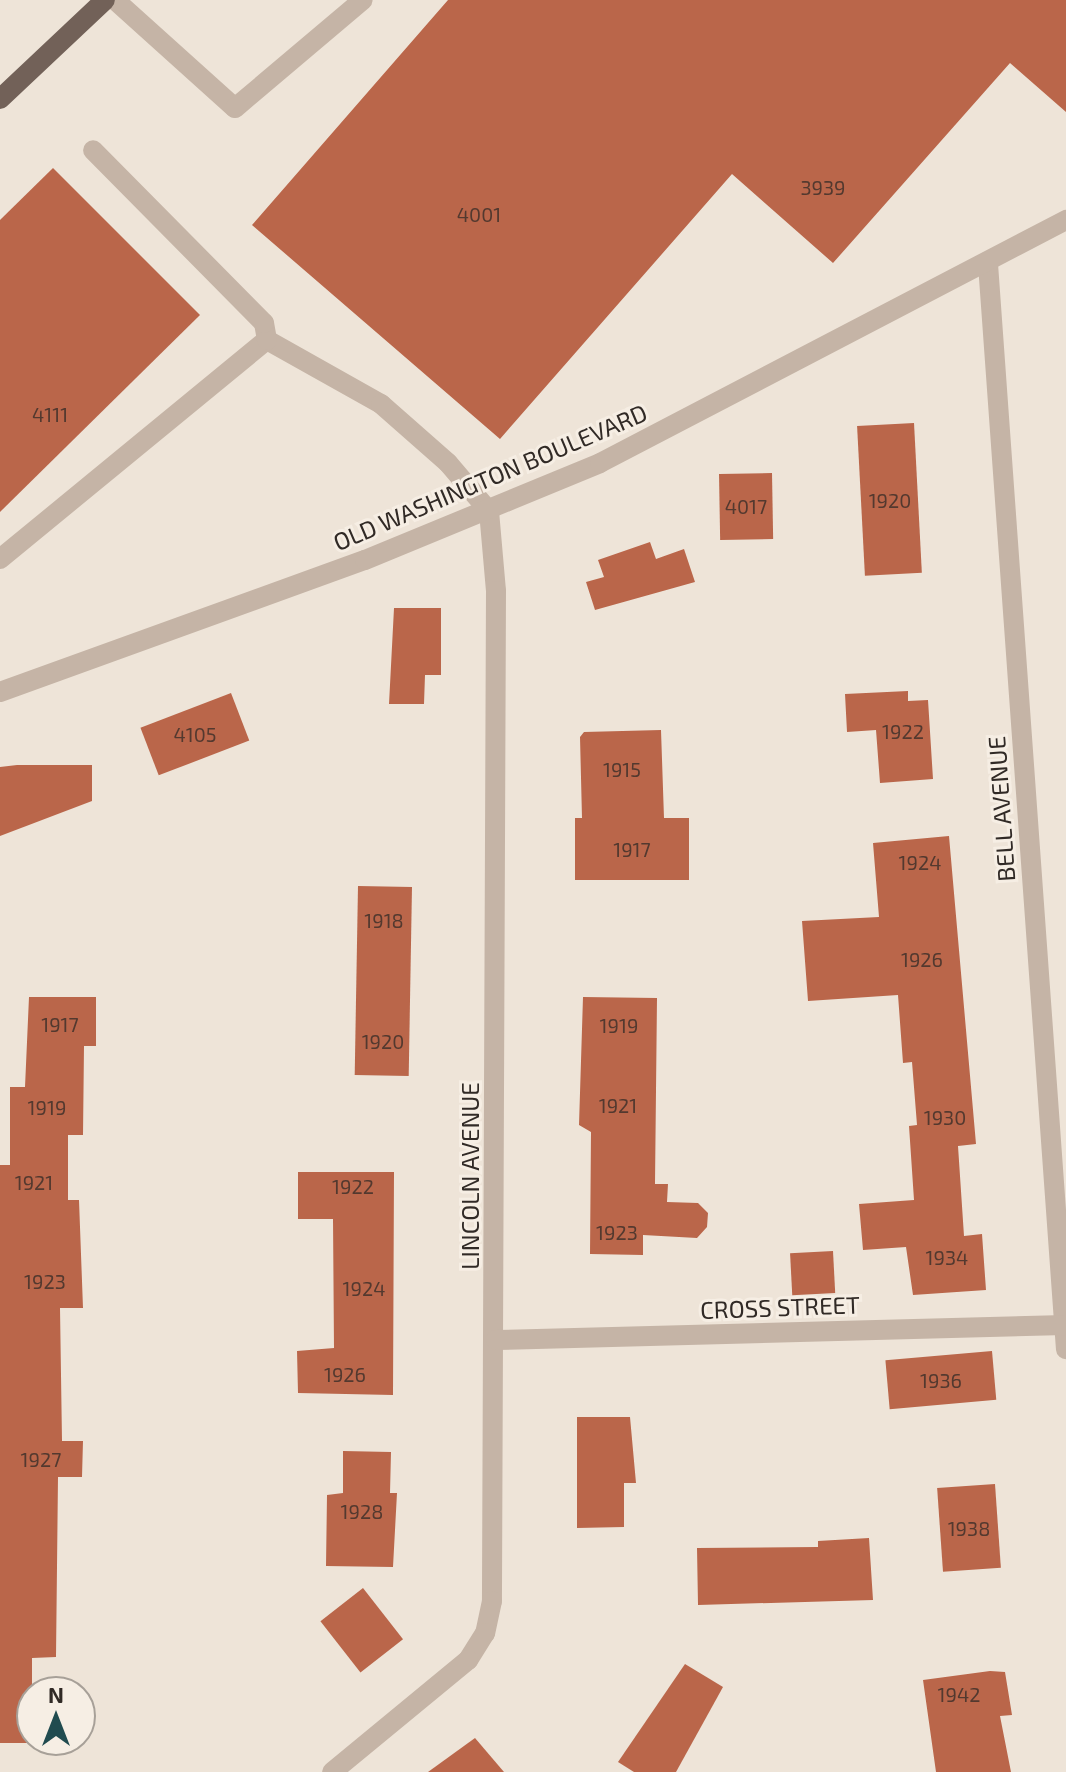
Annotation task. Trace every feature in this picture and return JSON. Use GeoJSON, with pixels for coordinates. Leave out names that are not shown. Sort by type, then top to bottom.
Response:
{"type":"FeatureCollection","features":[{"type":"Feature","properties":{"kind":"main road"},"geometry":{"type":"LineString","coordinates":[[0,99],[105,0]]}},
{"type":"Feature","properties":{"kind":"street"},"geometry":{"type":"LineString","coordinates":[[115,0],[235,108],[363,0]]}},
{"type":"Feature","properties":{"kind":"street"},"geometry":{"type":"LineString","coordinates":[[93,150],[264,323],[267,340]]}},
{"type":"Feature","properties":{"kind":"street","name":"OLD WASHINGTON BOULEVARD"},"geometry":{"type":"LineString","coordinates":[[0,692],[489,511],[614,456],[988,264],[1066,220]]}},
{"type":"Feature","properties":{"kind":"street","name":"BELL AVENUE"},"geometry":{"type":"LineString","coordinates":[[988,264],[1066,1349]]}},
{"type":"Feature","properties":{"kind":"street"},"geometry":{"type":"LineString","coordinates":[[267,340],[381,404],[448,463],[489,511]]}},
{"type":"Feature","properties":{"kind":"street"},"geometry":{"type":"LineString","coordinates":[[0,559],[267,340]]}},
{"type":"Feature","properties":{"kind":"street","name":"LINCOLN AVENUE"},"geometry":{"type":"LineString","coordinates":[[332,1772],[468,1660],[485,1633],[492,1601],[496,1340],[496,591],[489,511]]}},
{"type":"Feature","properties":{"kind":"street","name":"CROSS STREET"},"geometry":{"type":"LineString","coordinates":[[496,1340],[1065,1325]]}},
{"type":"Feature","properties":{"kind":"building"},"geometry":{"type":"Polygon","coordinates":[[[448,0],[1066,0],[1066,112],[1010,63],[833,263],[732,174],[500,439],[252,225],[448,0]]]}},
{"type":"Feature","properties":{"kind":"building"},"geometry":{"type":"Polygon","coordinates":[[[53,168],[200,315],[0,512],[0,220],[53,168]]]}},
{"type":"Feature","properties":{"kind":"building"},"geometry":{"type":"Polygon","coordinates":[[[914,423],[922,573],[865,576],[857,426],[914,423]]]}},
{"type":"Feature","properties":{"kind":"building"},"geometry":{"type":"Polygon","coordinates":[[[772,473],[773,539],[720,540],[719,474],[772,473]]]}},
{"type":"Feature","properties":{"kind":"building"},"geometry":{"type":"Polygon","coordinates":[[[650,542],[656,559],[684,549],[695,582],[595,610],[586,582],[604,577],[598,560],[650,542]]]}},
{"type":"Feature","properties":{"kind":"building"},"geometry":{"type":"Polygon","coordinates":[[[394,608],[441,608],[441,675],[425,675],[424,704],[389,704],[394,608]]]}},
{"type":"Feature","properties":{"kind":"building"},"geometry":{"type":"Polygon","coordinates":[[[908,691],[908,701],[928,700],[933,779],[880,783],[876,730],[847,732],[845,694],[908,691]]]}},
{"type":"Feature","properties":{"kind":"building"},"geometry":{"type":"Polygon","coordinates":[[[231,693],[249,741],[159,775],[140,728],[231,693]]]}},
{"type":"Feature","properties":{"kind":"building"},"geometry":{"type":"Polygon","coordinates":[[[661,730],[664,818],[689,818],[689,880],[575,880],[575,818],[582,818],[580,737],[584,732],[661,730]]]}},
{"type":"Feature","properties":{"kind":"building"},"geometry":{"type":"Polygon","coordinates":[[[92,765],[92,801],[0,836],[0,767],[92,765]]]}},
{"type":"Feature","properties":{"kind":"building"},"geometry":{"type":"Polygon","coordinates":[[[949,836],[976,1144],[958,1146],[964,1236],[982,1234],[986,1290],[913,1295],[906,1247],[863,1250],[859,1204],[914,1200],[909,1126],[917,1125],[912,1062],[903,1063],[898,995],[808,1001],[802,921],[879,917],[873,843],[949,836]]]}},
{"type":"Feature","properties":{"kind":"building"},"geometry":{"type":"Polygon","coordinates":[[[358,886],[412,887],[409,1076],[355,1075],[358,886]]]}},
{"type":"Feature","properties":{"kind":"building"},"geometry":{"type":"Polygon","coordinates":[[[29,997],[96,997],[96,1046],[84,1046],[83,1135],[68,1135],[68,1200],[79,1200],[83,1308],[60,1308],[62,1441],[83,1441],[82,1477],[58,1477],[56,1657],[32,1658],[32,1676],[16,1676],[16,1743],[0,1743],[0,1165],[10,1165],[10,1087],[25,1087],[29,997]]]}},
{"type":"Feature","properties":{"kind":"building"},"geometry":{"type":"Polygon","coordinates":[[[583,997],[657,998],[655,1184],[668,1184],[667,1202],[698,1203],[708,1213],[707,1227],[697,1238],[643,1235],[643,1255],[590,1254],[591,1132],[579,1125],[583,997]]]}},
{"type":"Feature","properties":{"kind":"building"},"geometry":{"type":"Polygon","coordinates":[[[298,1172],[394,1172],[393,1395],[298,1393],[297,1351],[334,1348],[333,1219],[298,1219],[298,1172]]]}},
{"type":"Feature","properties":{"kind":"building"},"geometry":{"type":"Polygon","coordinates":[[[833,1251],[835,1293],[792,1295],[790,1253],[833,1251]]]}},
{"type":"Feature","properties":{"kind":"building"},"geometry":{"type":"Polygon","coordinates":[[[992,1351],[996,1400],[890,1409],[885,1360],[992,1351]]]}},
{"type":"Feature","properties":{"kind":"building"},"geometry":{"type":"Polygon","coordinates":[[[577,1417],[630,1417],[636,1483],[624,1483],[624,1527],[577,1528],[577,1417]]]}},
{"type":"Feature","properties":{"kind":"building"},"geometry":{"type":"Polygon","coordinates":[[[343,1451],[391,1452],[390,1493],[397,1493],[393,1567],[326,1566],[327,1495],[343,1493],[343,1451]]]}},
{"type":"Feature","properties":{"kind":"building"},"geometry":{"type":"Polygon","coordinates":[[[995,1484],[1001,1568],[943,1572],[937,1488],[995,1484]]]}},
{"type":"Feature","properties":{"kind":"building"},"geometry":{"type":"Polygon","coordinates":[[[869,1538],[873,1600],[698,1605],[697,1548],[818,1547],[818,1541],[869,1538]]]}},
{"type":"Feature","properties":{"kind":"building"},"geometry":{"type":"Polygon","coordinates":[[[363,1588],[403,1639],[360,1672],[320,1621],[363,1588]]]}},
{"type":"Feature","properties":{"kind":"building"},"geometry":{"type":"Polygon","coordinates":[[[685,1664],[723,1687],[676,1772],[634,1772],[618,1762],[685,1664]]]}},
{"type":"Feature","properties":{"kind":"building"},"geometry":{"type":"Polygon","coordinates":[[[990,1671],[1005,1672],[1012,1715],[1000,1716],[1011,1772],[936,1772],[923,1680],[990,1671]]]}},
{"type":"Feature","properties":{"kind":"building"},"geometry":{"type":"Polygon","coordinates":[[[475,1738],[504,1772],[428,1772],[475,1738]]]}}]}
